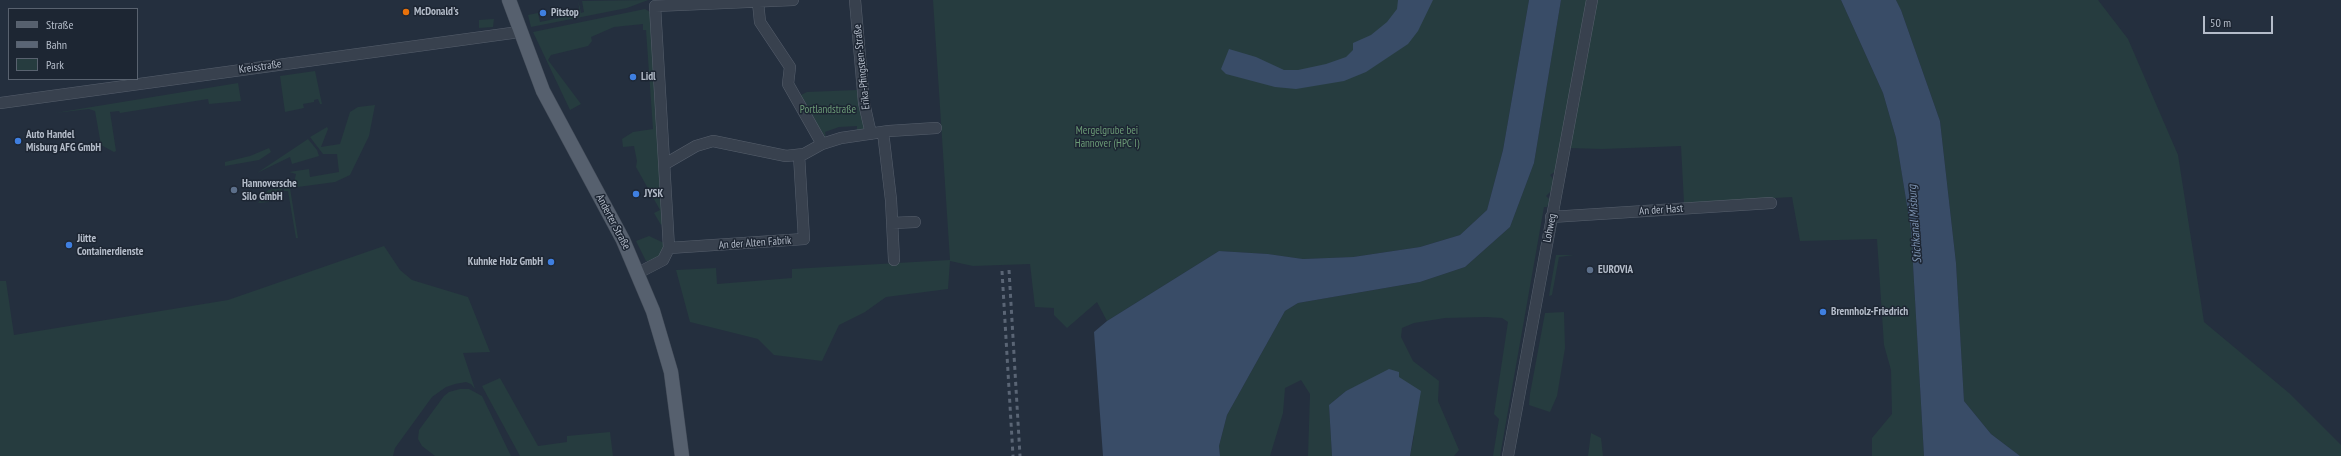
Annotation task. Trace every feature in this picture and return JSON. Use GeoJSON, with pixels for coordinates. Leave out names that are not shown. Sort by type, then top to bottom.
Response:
{"type":"FeatureCollection","features":[{"type":"Feature","properties":{"kind":"main road","name":"Anderter Straße"},"geometry":{"type":"LineString","coordinates":[[509,0],[519,32],[556,117],[623,240],[638,273],[664,343],[671,372],[682,456]]}},
{"type":"Feature","properties":{"kind":"street"},"geometry":{"type":"LineString","coordinates":[[638,273],[663,260],[669,248],[655,6],[793,0]]}},
{"type":"Feature","properties":{"kind":"street","name":"Erika-Pfingsten-Straße"},"geometry":{"type":"LineString","coordinates":[[855,0],[864,103],[871,134]]}},
{"type":"Feature","properties":{"kind":"street","name":"Lohweg"},"geometry":{"type":"LineString","coordinates":[[1508,456],[1592,0]]}},
{"type":"Feature","properties":{"kind":"street"},"geometry":{"type":"LineString","coordinates":[[758,2],[760,22],[790,66],[788,84],[822,144]]}},
{"type":"Feature","properties":{"kind":"street","name":"Kreisstraße"},"geometry":{"type":"LineString","coordinates":[[0,103],[519,32]]}},
{"type":"Feature","properties":{"kind":"street"},"geometry":{"type":"LineString","coordinates":[[665,164],[696,146],[713,141],[786,156],[799,155],[822,144],[841,138],[883,132],[936,128]]}},
{"type":"Feature","properties":{"kind":"street"},"geometry":{"type":"LineString","coordinates":[[883,132],[886,140],[894,260]]}},
{"type":"Feature","properties":{"kind":"street","name":"An der Alten Fabrik"},"geometry":{"type":"LineString","coordinates":[[669,248],[804,239],[799,155]]}},
{"type":"Feature","properties":{"kind":"street","name":"An der Hast"},"geometry":{"type":"LineString","coordinates":[[1551,218],[1771,203]]}},
{"type":"Feature","properties":{"kind":"street"},"geometry":{"type":"LineString","coordinates":[[892,223],[915,222]]}},
{"type":"Feature","properties":{"kind":"green space"},"geometry":{"type":"Polygon","coordinates":[[[578,0],[581,13],[584,12],[582,1],[648,0],[627,8],[531,27],[528,15],[538,13],[540,22],[580,14],[578,0]]]}},
{"type":"Feature","properties":{"kind":"green space","name":"Mergelgrube bei Hannover (HPC I)"},"geometry":{"type":"Polygon","coordinates":[[[933,0],[1529,0],[1503,150],[1487,210],[1460,235],[1420,247],[1353,257],[1303,259],[1268,254],[1219,251],[1107,321],[1097,302],[1067,328],[1054,315],[1054,308],[1035,307],[1030,264],[973,266],[950,261],[948,289],[886,297],[865,312],[839,325],[822,361],[774,355],[758,339],[690,322],[676,270],[716,268],[717,284],[792,278],[792,269],[950,260],[933,0]]]}},
{"type":"Feature","properties":{"kind":"green space"},"geometry":{"type":"Polygon","coordinates":[[[1561,0],[1586,0],[1586,13],[1559,169],[1550,175],[1554,180],[1555,187],[1546,196],[1550,200],[1547,207],[1544,207],[1500,456],[1493,456],[1499,419],[1494,414],[1508,322],[1502,318],[1486,317],[1445,318],[1414,323],[1402,328],[1401,337],[1413,361],[1439,381],[1438,401],[1459,450],[1454,456],[1410,456],[1414,436],[1364,383],[1346,391],[1329,405],[1332,456],[1308,456],[1310,394],[1301,380],[1285,388],[1283,413],[1270,456],[1220,456],[1219,446],[1227,415],[1285,311],[1298,303],[1420,282],[1465,267],[1510,227],[1534,163],[1561,0]]]}},
{"type":"Feature","properties":{"kind":"green space"},"geometry":{"type":"Polygon","coordinates":[[[1596,0],[1841,0],[1883,93],[1896,138],[1911,230],[1924,456],[1872,456],[1872,438],[1892,414],[1891,370],[1884,345],[1877,239],[1800,241],[1792,197],[1684,203],[1681,146],[1602,149],[1569,148],[1596,0]]]}},
{"type":"Feature","properties":{"kind":"green space"},"geometry":{"type":"Polygon","coordinates":[[[1896,0],[2098,0],[2128,39],[2178,155],[2204,322],[2289,393],[2341,445],[2341,456],[2020,456],[1991,434],[1964,401],[1956,263],[1940,121],[1901,10],[1896,0]]]}},
{"type":"Feature","properties":{"kind":"green space"},"geometry":{"type":"Polygon","coordinates":[[[645,9],[650,12],[666,219],[661,225],[654,213],[660,210],[636,167],[637,161],[634,146],[623,147],[622,139],[633,132],[653,129],[646,30],[643,30],[643,24],[614,27],[591,37],[592,41],[588,46],[551,55],[548,60],[581,104],[570,110],[533,32],[645,9]]]}},
{"type":"Feature","properties":{"kind":"green space"},"geometry":{"type":"Polygon","coordinates":[[[494,19],[493,27],[479,28],[479,20],[494,19]]]}},
{"type":"Feature","properties":{"kind":"green space"},"geometry":{"type":"Polygon","coordinates":[[[315,71],[322,104],[320,104],[318,99],[314,100],[314,102],[303,104],[304,108],[285,112],[280,76],[315,71]]]}},
{"type":"Feature","properties":{"kind":"green space"},"geometry":{"type":"Polygon","coordinates":[[[238,83],[241,101],[209,104],[208,99],[120,113],[119,111],[110,112],[116,151],[114,152],[101,145],[95,111],[89,109],[55,113],[238,83]]]}},
{"type":"Feature","properties":{"kind":"green space","name":"Portlandstraße"},"geometry":{"type":"Polygon","coordinates":[[[857,90],[865,130],[857,133],[857,126],[839,127],[825,132],[826,138],[799,96],[807,92],[857,90]]]}},
{"type":"Feature","properties":{"kind":"green space"},"geometry":{"type":"Polygon","coordinates":[[[375,105],[369,136],[350,175],[335,182],[290,188],[298,238],[296,238],[288,191],[284,191],[284,184],[286,180],[294,182],[296,174],[289,172],[309,169],[310,177],[339,172],[337,154],[323,154],[310,137],[327,127],[328,129],[321,147],[340,144],[350,112],[358,107],[375,105]]]}},
{"type":"Feature","properties":{"kind":"green space"},"geometry":{"type":"Polygon","coordinates":[[[308,139],[317,150],[319,156],[292,164],[290,157],[257,173],[308,139]]]}},
{"type":"Feature","properties":{"kind":"green space"},"geometry":{"type":"Polygon","coordinates":[[[269,148],[271,152],[259,160],[225,166],[225,162],[250,156],[269,148]]]}},
{"type":"Feature","properties":{"kind":"green space"},"geometry":{"type":"Polygon","coordinates":[[[282,188],[282,191],[273,193],[269,202],[258,203],[268,190],[282,188]]]}},
{"type":"Feature","properties":{"kind":"green space"},"geometry":{"type":"Polygon","coordinates":[[[649,236],[664,243],[659,256],[653,261],[646,261],[636,241],[649,236]]]}},
{"type":"Feature","properties":{"kind":"green space"},"geometry":{"type":"Polygon","coordinates":[[[384,246],[400,270],[412,280],[468,297],[490,352],[463,353],[475,389],[471,384],[466,382],[455,384],[446,387],[432,397],[395,448],[393,456],[0,456],[0,281],[6,281],[14,335],[228,300],[384,246]]]}},
{"type":"Feature","properties":{"kind":"green space"},"geometry":{"type":"Polygon","coordinates":[[[1556,255],[1574,255],[1559,257],[1552,295],[1549,296],[1556,255]]]}},
{"type":"Feature","properties":{"kind":"green space"},"geometry":{"type":"Polygon","coordinates":[[[1564,312],[1565,348],[1557,396],[1550,412],[1529,405],[1530,394],[1545,313],[1564,312]]]}},
{"type":"Feature","properties":{"kind":"green space"},"geometry":{"type":"Polygon","coordinates":[[[500,378],[538,446],[567,442],[567,436],[610,432],[613,456],[520,456],[482,386],[500,378]]]}},
{"type":"Feature","properties":{"kind":"green space"},"geometry":{"type":"Polygon","coordinates":[[[460,389],[469,389],[482,396],[511,456],[435,456],[422,446],[418,439],[419,430],[444,396],[449,392],[460,389]]]}},
{"type":"Feature","properties":{"kind":"green space"},"geometry":{"type":"Polygon","coordinates":[[[1591,433],[1601,438],[1603,456],[1588,456],[1591,433]]]}},
{"type":"Feature","properties":{"kind":"water"},"geometry":{"type":"Polygon","coordinates":[[[1398,0],[1433,0],[1418,31],[1408,44],[1366,72],[1344,81],[1296,89],[1275,87],[1226,74],[1221,69],[1229,49],[1256,57],[1284,70],[1298,70],[1326,64],[1346,57],[1353,50],[1353,43],[1371,35],[1387,22],[1397,9],[1398,0]]]}},
{"type":"Feature","properties":{"kind":"water"},"geometry":{"type":"Polygon","coordinates":[[[1529,0],[1561,0],[1534,163],[1510,227],[1465,267],[1420,282],[1298,303],[1285,311],[1227,415],[1219,446],[1220,456],[1103,456],[1094,332],[1107,321],[1219,251],[1268,254],[1303,259],[1353,257],[1420,247],[1460,235],[1487,210],[1503,150],[1529,0]]]}},
{"type":"Feature","properties":{"kind":"water","name":"Stichkanal Misburg"},"geometry":{"type":"Polygon","coordinates":[[[1841,0],[1896,0],[1901,10],[1940,121],[1956,263],[1964,401],[1991,434],[2020,456],[1924,456],[1911,230],[1896,138],[1883,93],[1841,0]]]}},
{"type":"Feature","properties":{"kind":"water"},"geometry":{"type":"Polygon","coordinates":[[[1389,369],[1399,372],[1399,377],[1421,391],[1410,456],[1332,456],[1329,405],[1346,391],[1389,369]]]}},
{"type":"Feature","properties":{"kind":"railway"},"geometry":{"type":"LineString","coordinates":[[1009,270],[1020,456]]}},
{"type":"Feature","properties":{"kind":"railway"},"geometry":{"type":"LineString","coordinates":[[1002,271],[1013,456]]}},
{"type":"Feature","properties":{"kind":"place","name":"McDonald's"},"geometry":{"type":"Point","coordinates":[406,12]}},
{"type":"Feature","properties":{"kind":"place","name":"Pitstop"},"geometry":{"type":"Point","coordinates":[543,13]}},
{"type":"Feature","properties":{"kind":"place","name":"Lidl"},"geometry":{"type":"Point","coordinates":[633,77]}},
{"type":"Feature","properties":{"kind":"place","name":"Auto Handel Misburg AFG GmbH"},"geometry":{"type":"Point","coordinates":[18,141]}},
{"type":"Feature","properties":{"kind":"place","name":"Hannoversche Silo GmbH"},"geometry":{"type":"Point","coordinates":[234,190]}},
{"type":"Feature","properties":{"kind":"place","name":"JYSK"},"geometry":{"type":"Point","coordinates":[636,194]}},
{"type":"Feature","properties":{"kind":"place","name":"Jütte Containerdienste"},"geometry":{"type":"Point","coordinates":[69,245]}},
{"type":"Feature","properties":{"kind":"place","name":"Kuhnke Holz GmbH"},"geometry":{"type":"Point","coordinates":[551,262]}},
{"type":"Feature","properties":{"kind":"place","name":"EUROVIA"},"geometry":{"type":"Point","coordinates":[1590,270]}},
{"type":"Feature","properties":{"kind":"place","name":"Brennholz-Friedrich"},"geometry":{"type":"Point","coordinates":[1823,312]}}]}
